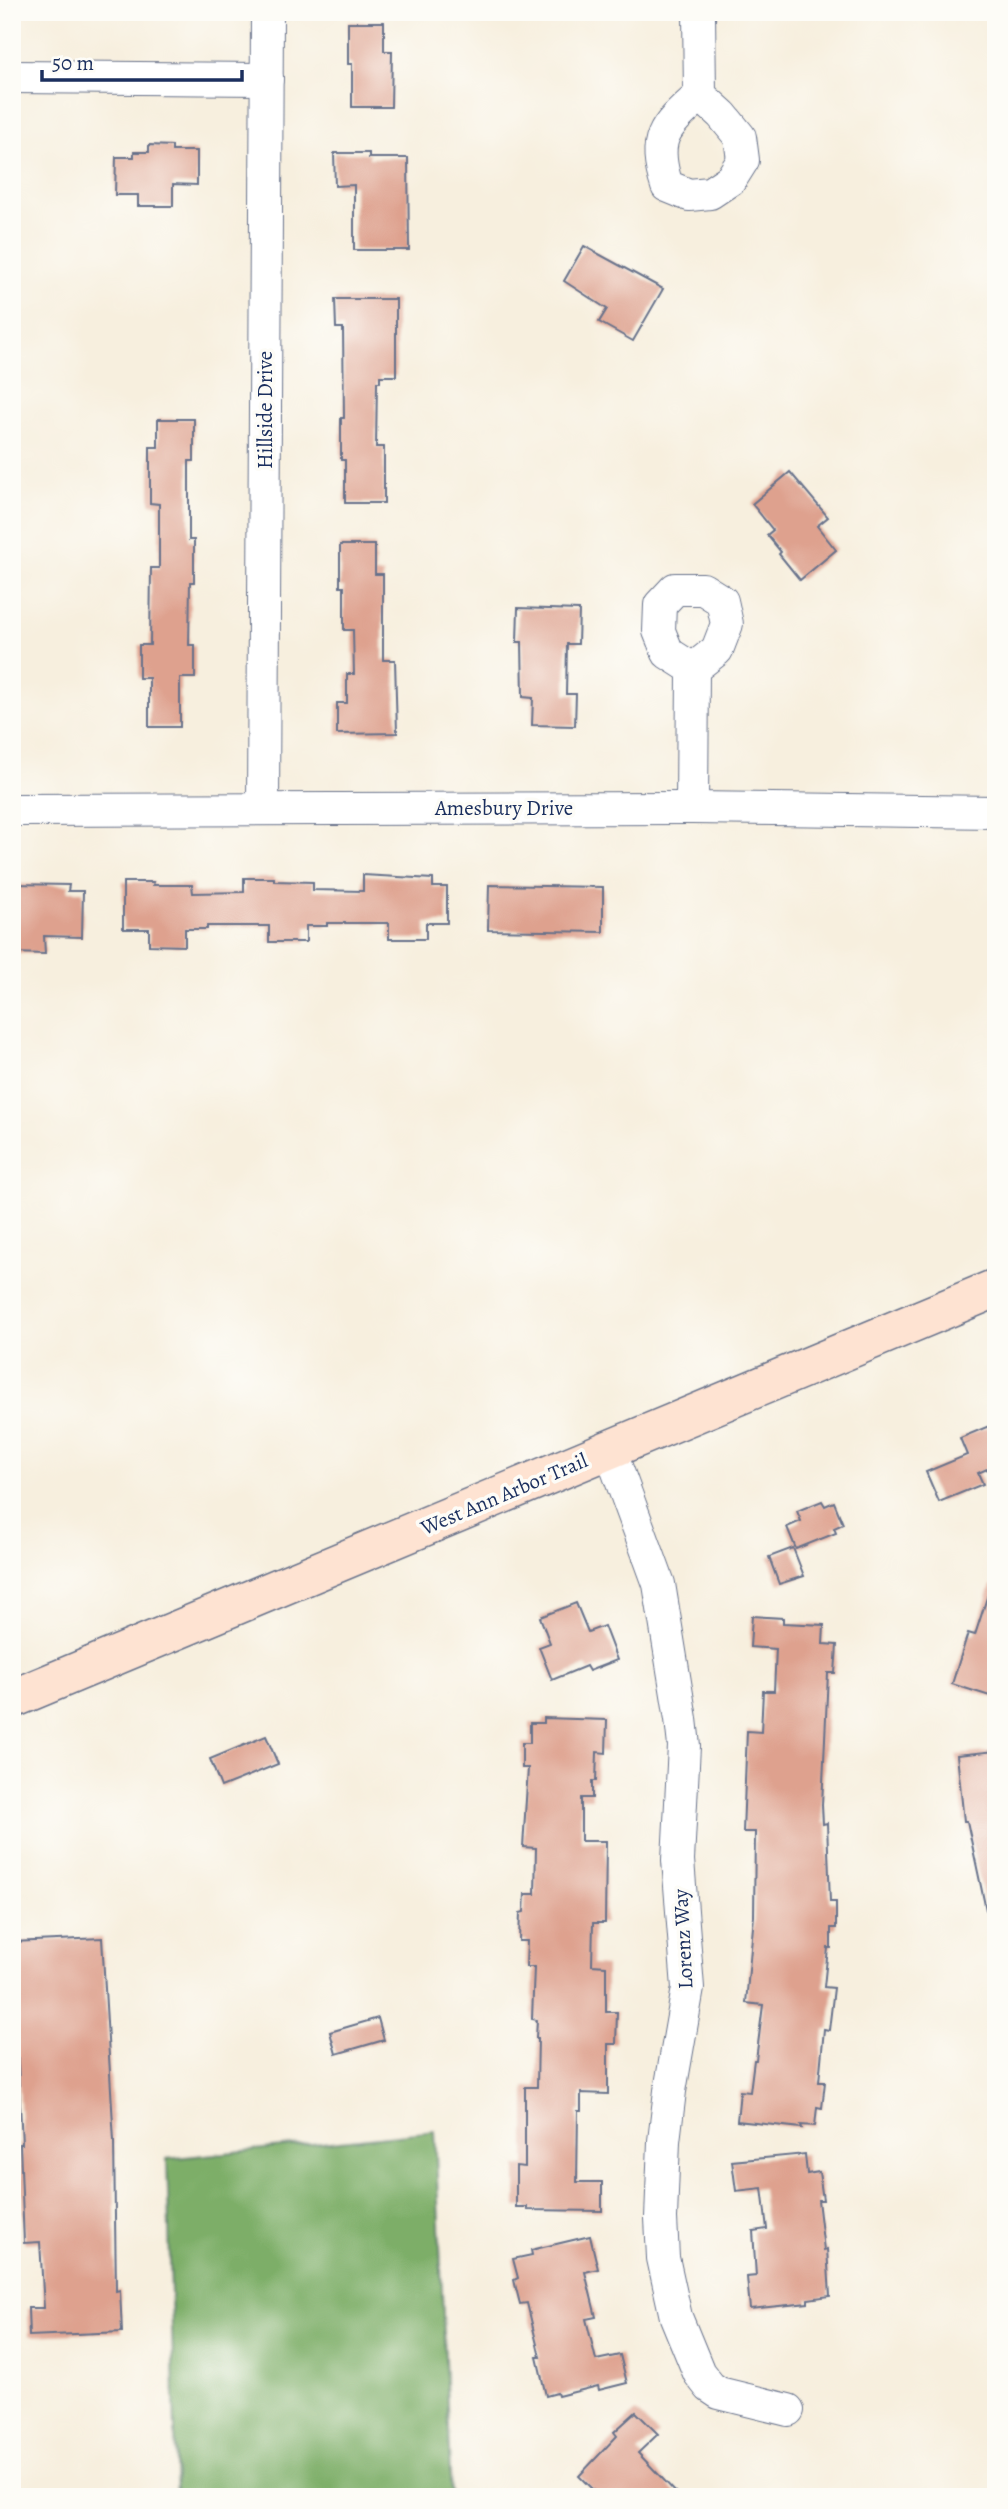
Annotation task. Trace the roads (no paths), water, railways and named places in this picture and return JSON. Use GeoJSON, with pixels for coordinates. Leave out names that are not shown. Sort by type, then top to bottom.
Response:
{"type":"FeatureCollection","features":[{"type":"Feature","properties":{"kind":"street","name":"Hillside Drive"},"geometry":{"type":"LineString","coordinates":[[263,809],[267,12]]}},
{"type":"Feature","properties":{"kind":"street"},"geometry":{"type":"LineString","coordinates":[[699,12],[699,95]]}},
{"type":"Feature","properties":{"kind":"street"},"geometry":{"type":"LineString","coordinates":[[12,77],[267,79]]}},
{"type":"Feature","properties":{"kind":"street"},"geometry":{"type":"LineString","coordinates":[[692,808],[693,669]]}},
{"type":"Feature","properties":{"kind":"street","name":"Amesbury Drive"},"geometry":{"type":"LineString","coordinates":[[12,810],[692,808],[996,812]]}},
{"type":"Feature","properties":{"kind":"street","name":"West Ann Arbor Trail"},"geometry":{"type":"LineString","coordinates":[[12,1699],[996,1288]]}},
{"type":"Feature","properties":{"kind":"street","name":"Lorenz Way"},"geometry":{"type":"LineString","coordinates":[[610,1450],[659,1584],[684,1746],[678,1860],[688,1988],[664,2141],[661,2218],[668,2288],[676,2317],[699,2373],[710,2387],[719,2393],[788,2410]]}}]}
